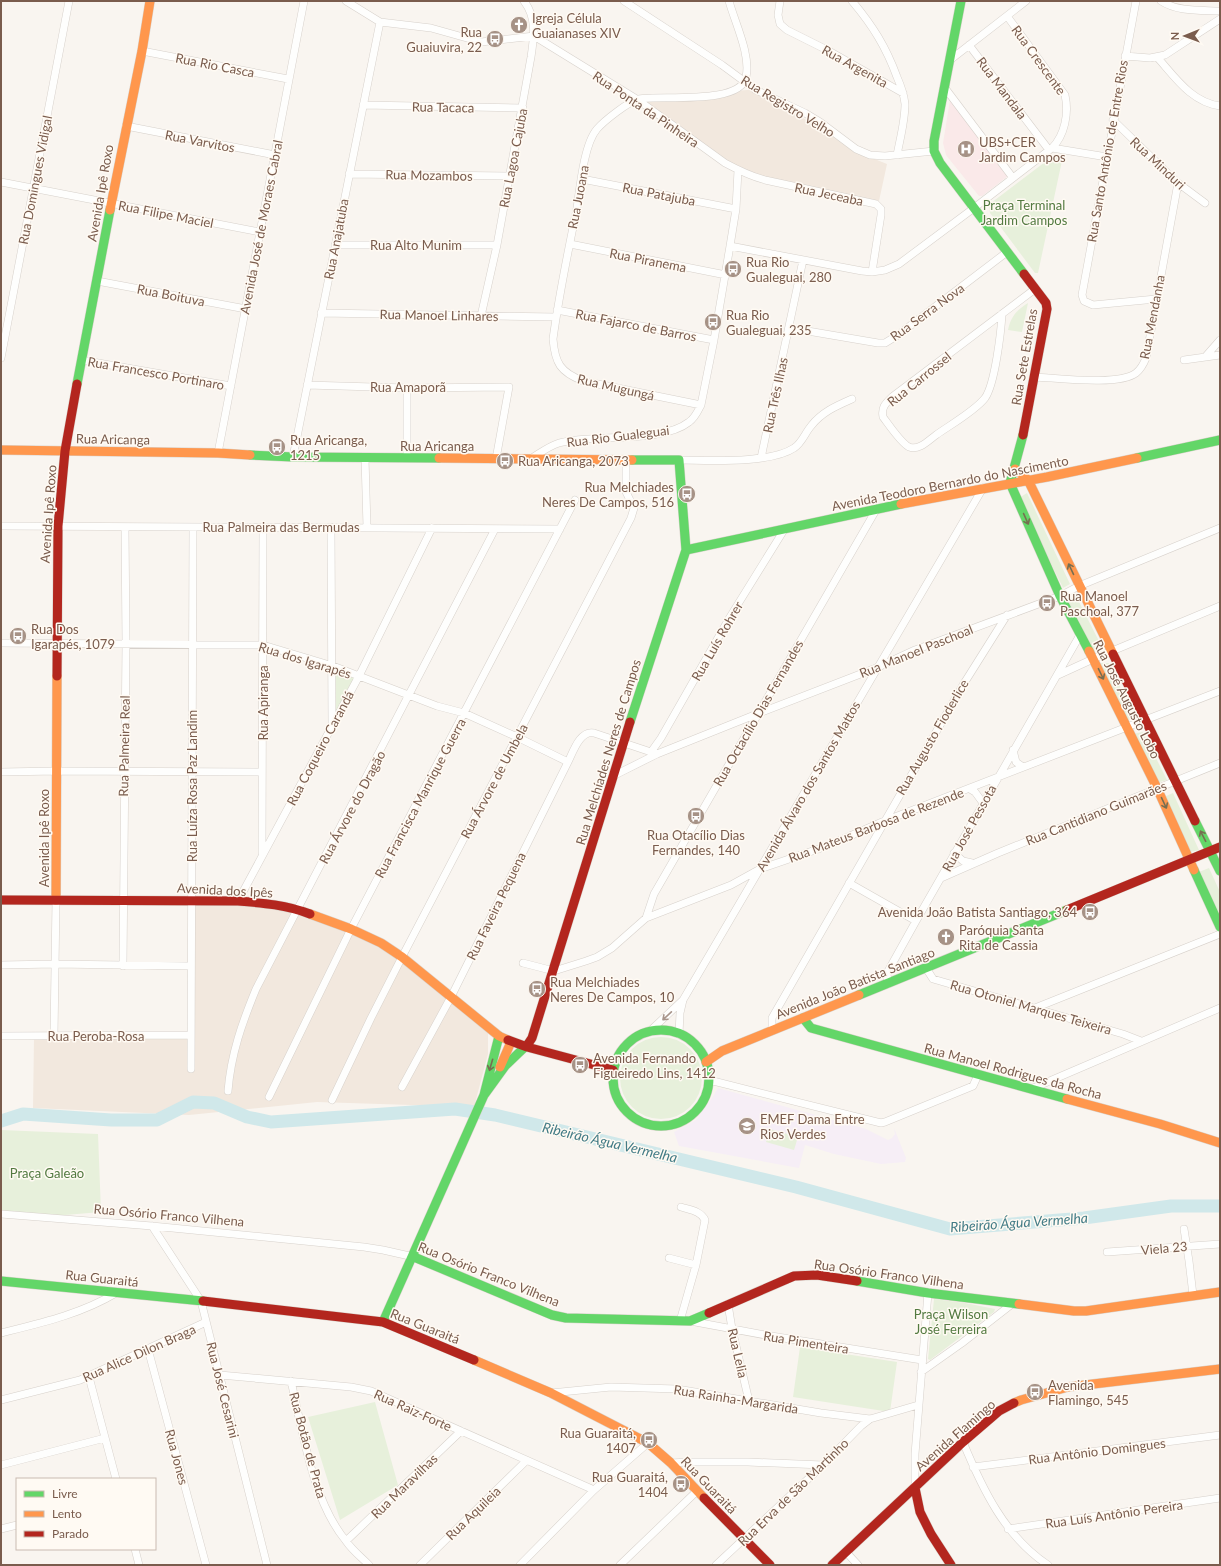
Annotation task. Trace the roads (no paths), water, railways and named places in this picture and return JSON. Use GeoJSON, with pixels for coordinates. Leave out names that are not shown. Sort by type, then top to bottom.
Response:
{"type":"FeatureCollection","features":[{"type":"Feature","properties":{"kind":"street","name":"Rua Domingues Vidigal"},"geometry":{"type":"LineString","coordinates":[[1,358],[69,1]]}},
{"type":"Feature","properties":{"kind":"street","name":"Avenida Ipê Roxo"},"geometry":{"type":"LineString","coordinates":[[54,1036],[58,526],[65,451],[126,126],[142,52],[150,1]]}},
{"type":"Feature","properties":{"kind":"street","name":"Avenida José de Moraes Cabral"},"geometry":{"type":"LineString","coordinates":[[218,453],[304,1]]}},
{"type":"Feature","properties":{"kind":"street"},"geometry":{"type":"LineString","coordinates":[[346,1],[380,22],[430,28],[481,42],[534,36]]}},
{"type":"Feature","properties":{"kind":"street","name":"Rua Lagoa Cajuba"},"geometry":{"type":"LineString","coordinates":[[481,316],[497,245],[523,108],[534,36],[533,17],[529,7],[524,1]]}},
{"type":"Feature","properties":{"kind":"street","name":"Rua Registro Velho"},"geometry":{"type":"LineString","coordinates":[[624,1],[770,98],[805,113],[863,152],[877,156],[934,151]]}},
{"type":"Feature","properties":{"kind":"street"},"geometry":{"type":"LineString","coordinates":[[638,100],[719,95],[736,91],[745,82],[747,70],[746,61],[729,1]]}},
{"type":"Feature","properties":{"kind":"street","name":"Rua Argenita"},"geometry":{"type":"LineString","coordinates":[[780,1],[778,15],[780,24],[787,30],[903,93]]}},
{"type":"Feature","properties":{"kind":"street"},"geometry":{"type":"LineString","coordinates":[[852,1],[869,21],[878,35],[895,70],[903,93],[905,112],[897,155]]}},
{"type":"Feature","properties":{"kind":"street"},"geometry":{"type":"LineString","coordinates":[[934,151],[934,141],[961,1]]}},
{"type":"Feature","properties":{"kind":"street"},"geometry":{"type":"LineString","coordinates":[[950,60],[1026,1]]}},
{"type":"Feature","properties":{"kind":"street","name":"Rua Santo Antônio de Entre Rios"},"geometry":{"type":"LineString","coordinates":[[1136,1],[1106,157],[1082,295],[1084,302],[1093,305],[1156,299]]}},
{"type":"Feature","properties":{"kind":"street"},"geometry":{"type":"LineString","coordinates":[[1161,1],[1167,5],[1180,8],[1220,11]]}},
{"type":"Feature","properties":{"kind":"street","name":"Rua Crescente"},"geometry":{"type":"LineString","coordinates":[[872,272],[885,270],[899,264],[974,208],[1058,142],[1063,130],[1067,109],[1065,95],[1007,16]]}},
{"type":"Feature","properties":{"kind":"street"},"geometry":{"type":"LineString","coordinates":[[1125,56],[1157,57],[1174,49],[1220,19]]}},
{"type":"Feature","properties":{"kind":"street","name":"Rua Anajatuba"},"geometry":{"type":"LineString","coordinates":[[293,457],[380,22]]}},
{"type":"Feature","properties":{"kind":"street","name":"Rua Ponta da Pinheira"},"geometry":{"type":"LineString","coordinates":[[534,36],[638,100],[738,170]]}},
{"type":"Feature","properties":{"kind":"street","name":"Rua Mandala"},"geometry":{"type":"LineString","coordinates":[[969,45],[1050,149]]}},
{"type":"Feature","properties":{"kind":"street","name":"Rua Rio Casca"},"geometry":{"type":"LineString","coordinates":[[142,52],[288,79]]}},
{"type":"Feature","properties":{"kind":"street"},"geometry":{"type":"LineString","coordinates":[[1157,57],[1187,91],[1204,102],[1220,106]]}},
{"type":"Feature","properties":{"kind":"street"},"geometry":{"type":"LineString","coordinates":[[945,88],[1013,178]]}},
{"type":"Feature","properties":{"kind":"street","name":"Rua Juoana"},"geometry":{"type":"LineString","coordinates":[[557,314],[588,147],[596,130],[614,114],[638,100]]}},
{"type":"Feature","properties":{"kind":"street","name":"Rua Tacaca"},"geometry":{"type":"LineString","coordinates":[[363,105],[523,108]]}},
{"type":"Feature","properties":{"kind":"street","name":"Rua Minduri"},"geometry":{"type":"LineString","coordinates":[[1113,120],[1178,183],[1205,203]]}},
{"type":"Feature","properties":{"kind":"street","name":"Rua Varvitos"},"geometry":{"type":"LineString","coordinates":[[126,126],[275,155]]}},
{"type":"Feature","properties":{"kind":"street"},"geometry":{"type":"LineString","coordinates":[[1050,149],[1106,157]]}},
{"type":"Feature","properties":{"kind":"street","name":"Rua Sete Estrelas"},"geometry":{"type":"LineString","coordinates":[[934,151],[940,163],[1046,303],[1048,312],[1015,469],[1010,483]]}},
{"type":"Feature","properties":{"kind":"street","name":"Rua Rio Gualeguai"},"geometry":{"type":"LineString","coordinates":[[530,460],[549,447],[572,440],[656,434],[674,430],[695,417],[701,405],[726,275],[736,209],[738,170]]}},
{"type":"Feature","properties":{"kind":"street","name":"Rua Jeceaba"},"geometry":{"type":"LineString","coordinates":[[738,170],[750,176],[765,180],[876,204],[879,206],[881,215],[872,272]]}},
{"type":"Feature","properties":{"kind":"street","name":"Rua Mozambos"},"geometry":{"type":"LineString","coordinates":[[349,174],[509,176]]}},
{"type":"Feature","properties":{"kind":"street","name":"Rua Patajuba"},"geometry":{"type":"LineString","coordinates":[[582,178],[736,209]]}},
{"type":"Feature","properties":{"kind":"street","name":"Rua Filipe Maciel"},"geometry":{"type":"LineString","coordinates":[[1,182],[260,232]]}},
{"type":"Feature","properties":{"kind":"street","name":"Rua Mendanha"},"geometry":{"type":"LineString","coordinates":[[1035,377],[1100,380],[1127,377],[1136,373],[1142,367],[1146,358],[1178,183]]}},
{"type":"Feature","properties":{"kind":"street","name":"Rua Alto Munim"},"geometry":{"type":"LineString","coordinates":[[335,244],[497,245]]}},
{"type":"Feature","properties":{"kind":"street","name":"Rua Piranema"},"geometry":{"type":"LineString","coordinates":[[570,244],[726,275]]}},
{"type":"Feature","properties":{"kind":"street"},"geometry":{"type":"LineString","coordinates":[[730,246],[872,272]]}},
{"type":"Feature","properties":{"kind":"street","name":"Rua Serra Nova"},"geometry":{"type":"LineString","coordinates":[[790,328],[885,343],[898,335],[1007,252]]}},
{"type":"Feature","properties":{"kind":"street","name":"Rua Três Ilhas"},"geometry":{"type":"LineString","coordinates":[[761,458],[790,328],[803,260]]}},
{"type":"Feature","properties":{"kind":"street","name":"Rua Boituva"},"geometry":{"type":"LineString","coordinates":[[97,281],[246,309]]}},
{"type":"Feature","properties":{"kind":"street","name":"Rua Carrossel"},"geometry":{"type":"LineString","coordinates":[[1002,314],[995,365],[988,392],[985,397],[963,416],[921,446],[912,447],[905,444],[883,417],[882,412],[885,404],[1002,314],[1035,289]]}},
{"type":"Feature","properties":{"kind":"street","name":"Rua Manoel Linhares"},"geometry":{"type":"LineString","coordinates":[[321,313],[481,316],[557,314]]}},
{"type":"Feature","properties":{"kind":"street","name":"Rua Fajarco de Barros"},"geometry":{"type":"LineString","coordinates":[[557,314],[714,340]]}},
{"type":"Feature","properties":{"kind":"street","name":"Rua Mugungá"},"geometry":{"type":"LineString","coordinates":[[557,314],[553,339],[554,353],[558,363],[564,371],[572,377],[582,381],[701,405]]}},
{"type":"Feature","properties":{"kind":"street"},"geometry":{"type":"LineString","coordinates":[[1206,356],[1220,340]]}},
{"type":"Feature","properties":{"kind":"street"},"geometry":{"type":"LineString","coordinates":[[1184,360],[1220,354]]}},
{"type":"Feature","properties":{"kind":"street","name":"Rua Francesco Portinaro"},"geometry":{"type":"LineString","coordinates":[[81,360],[231,386]]}},
{"type":"Feature","properties":{"kind":"street","name":"Rua Amaporã"},"geometry":{"type":"LineString","coordinates":[[307,385],[407,388],[509,387],[496,459]]}},
{"type":"Feature","properties":{"kind":"street"},"geometry":{"type":"LineString","coordinates":[[407,388],[407,458]]}},
{"type":"Feature","properties":{"kind":"street","name":"Rua Aricanga"},"geometry":{"type":"LineString","coordinates":[[1,450],[218,453],[293,457],[530,460],[679,460],[761,458],[780,454],[794,448],[799,444],[812,425],[824,413],[833,407],[852,399]]}},
{"type":"Feature","properties":{"kind":"street","name":"Avenida Teodoro Bernardo do Nascimento"},"geometry":{"type":"LineString","coordinates":[[686,550],[982,488],[1047,477],[1220,440]]}},
{"type":"Feature","properties":{"kind":"street"},"geometry":{"type":"LineString","coordinates":[[366,458],[367,527]]}},
{"type":"Feature","properties":{"kind":"street","name":"Rua Árvore de Umbela"},"geometry":{"type":"LineString","coordinates":[[332,1100],[402,957],[634,512],[632,503],[626,492],[626,460]]}},
{"type":"Feature","properties":{"kind":"street","name":"Rua Melchíades Neres de Campos"},"geometry":{"type":"LineString","coordinates":[[527,1047],[532,1038],[554,971],[613,776],[686,550],[679,460]]}},
{"type":"Feature","properties":{"kind":"street"},"geometry":{"type":"LineString","coordinates":[[1015,469],[1028,480]]}},
{"type":"Feature","properties":{"kind":"street","name":"Rua José Augusto Lobo"},"geometry":{"type":"LineString","coordinates":[[1028,480],[1220,871]]}},
{"type":"Feature","properties":{"kind":"street","name":"Rua José Augusto Lobo"},"geometry":{"type":"LineString","coordinates":[[1010,483],[1060,596],[1093,658],[1157,788],[1220,927]]}},
{"type":"Feature","properties":{"kind":"street","name":"Avenida Álvaro dos Santos Mattos"},"geometry":{"type":"LineString","coordinates":[[650,1031],[683,1000],[982,488]]}},
{"type":"Feature","properties":{"kind":"street","name":"Rua Francisca Manrique Guerra"},"geometry":{"type":"LineString","coordinates":[[269,1097],[351,929],[575,500]]}},
{"type":"Feature","properties":{"kind":"street","name":"Rua Octacílio Dias Fernandes"},"geometry":{"type":"LineString","coordinates":[[646,918],[654,894],[876,510]]}},
{"type":"Feature","properties":{"kind":"street","name":"Rua Palmeira das Bermudas"},"geometry":{"type":"LineString","coordinates":[[1,526],[560,529]]}},
{"type":"Feature","properties":{"kind":"street","name":"Rua Palmeira Real"},"geometry":{"type":"LineString","coordinates":[[123,966],[126,643],[125,527]]}},
{"type":"Feature","properties":{"kind":"street","name":"Rua Luíza Rosa Paz Landim"},"geometry":{"type":"LineString","coordinates":[[191,1068],[193,527]]}},
{"type":"Feature","properties":{"kind":"street","name":"Rua Apiranga"},"geometry":{"type":"LineString","coordinates":[[262,856],[263,527]]}},
{"type":"Feature","properties":{"kind":"street"},"geometry":{"type":"LineString","coordinates":[[331,527],[333,666],[332,726]]}},
{"type":"Feature","properties":{"kind":"street","name":"Rua Coqueiro Carandá"},"geometry":{"type":"LineString","coordinates":[[238,901],[359,676],[432,528]]}},
{"type":"Feature","properties":{"kind":"street","name":"Rua Manoel Paschoal"},"geometry":{"type":"LineString","coordinates":[[613,776],[654,753],[876,668],[915,650],[1007,614],[1060,596],[1079,586],[1220,528]]}},
{"type":"Feature","properties":{"kind":"street","name":"Rua Árvore do Dragão"},"geometry":{"type":"LineString","coordinates":[[228,1091],[234,1048],[256,989],[410,696],[495,529]]}},
{"type":"Feature","properties":{"kind":"street","name":"Rua Luís Rohrer"},"geometry":{"type":"LineString","coordinates":[[654,753],[661,738],[730,617],[784,530]]}},
{"type":"Feature","properties":{"kind":"street"},"geometry":{"type":"LineString","coordinates":[[1058,675],[1093,658],[1220,606]]}},
{"type":"Feature","properties":{"kind":"street","name":"Rua Augusto Fioderlice"},"geometry":{"type":"LineString","coordinates":[[772,1031],[772,1018],[850,883],[882,822],[963,684],[1007,614]]}},
{"type":"Feature","properties":{"kind":"street","name":"Rua José Pessota"},"geometry":{"type":"LineString","coordinates":[[888,984],[887,973],[954,853],[1080,635]]}},
{"type":"Feature","properties":{"kind":"street","name":"Rua dos Igarapés"},"geometry":{"type":"LineString","coordinates":[[1,643],[58,642],[263,644],[333,666],[410,696],[464,713],[568,762]]}},
{"type":"Feature","properties":{"kind":"street","name":"Rua Mateus Barbosa de Rezende"},"geometry":{"type":"LineString","coordinates":[[554,971],[597,957],[612,948],[646,918],[731,885],[760,869],[827,846],[882,822],[1127,728],[1220,690]]}},
{"type":"Feature","properties":{"kind":"street","name":"Rua Faveira Pequena"},"geometry":{"type":"LineString","coordinates":[[402,1087],[451,997],[568,762],[583,736],[587,732],[594,733],[625,742]]}},
{"type":"Feature","properties":{"kind":"street"},"geometry":{"type":"LineString","coordinates":[[625,742],[654,753]]}},
{"type":"Feature","properties":{"kind":"street"},"geometry":{"type":"LineString","coordinates":[[1013,750],[1016,762],[1023,767]]}},
{"type":"Feature","properties":{"kind":"street","name":"Rua Cantidiano Guimarães"},"geometry":{"type":"LineString","coordinates":[[941,878],[972,863],[1220,763]]}},
{"type":"Feature","properties":{"kind":"street"},"geometry":{"type":"LineString","coordinates":[[1,772],[262,772]]}},
{"type":"Feature","properties":{"kind":"street","name":"Rua Mateus Barbosa de Rezende"},"geometry":{"type":"LineString","coordinates":[[970,789],[975,792],[983,803]]}},
{"type":"Feature","properties":{"kind":"street","name":"Avenida João Batista Santiago"},"geometry":{"type":"LineString","coordinates":[[706,1062],[722,1051],[1220,847]]}},
{"type":"Feature","properties":{"kind":"street"},"geometry":{"type":"LineString","coordinates":[[954,853],[963,861],[972,863]]}},
{"type":"Feature","properties":{"kind":"street"},"geometry":{"type":"LineString","coordinates":[[850,883],[916,921]]}},
{"type":"Feature","properties":{"kind":"street","name":"Avenida dos Ipês"},"geometry":{"type":"LineString","coordinates":[[1,900],[238,901],[273,904],[298,910],[351,929],[381,944],[402,957],[499,1036],[527,1047],[613,1070]]}},
{"type":"Feature","properties":{"kind":"street"},"geometry":{"type":"LineString","coordinates":[[1035,1008],[1220,934]]}},
{"type":"Feature","properties":{"kind":"street"},"geometry":{"type":"LineString","coordinates":[[523,963],[554,971]]}},
{"type":"Feature","properties":{"kind":"street"},"geometry":{"type":"LineString","coordinates":[[1,966],[55,964],[192,966]]}},
{"type":"Feature","properties":{"kind":"street","name":"Rua Otoniel Marques Teixeira"},"geometry":{"type":"LineString","coordinates":[[926,968],[933,979],[1123,1034],[1141,1041]]}},
{"type":"Feature","properties":{"kind":"street","name":"Avenida Álvaro dos Santos Mattos"},"geometry":{"type":"LineString","coordinates":[[679,1034],[680,1013],[683,1000]]}},
{"type":"Feature","properties":{"kind":"street"},"geometry":{"type":"LineString","coordinates":[[1031,1089],[1220,1008]]}},
{"type":"Feature","properties":{"kind":"street","name":"Rua Manoel Rodrigues da Rocha"},"geometry":{"type":"LineString","coordinates":[[803,1018],[811,1028],[1160,1124],[1220,1143]]}},
{"type":"Feature","properties":{"kind":"street"},"geometry":{"type":"LineString","coordinates":[[665,1030],[679,1034],[689,1039],[698,1048],[706,1062],[709,1080],[706,1093],[701,1105],[692,1115],[681,1122],[669,1126],[656,1127],[643,1124],[631,1117],[622,1108],[616,1096],[613,1083],[613,1070],[616,1059],[622,1049],[635,1038],[650,1031],[665,1030]]}},
{"type":"Feature","properties":{"kind":"street","name":"Rua Peroba-Rosa"},"geometry":{"type":"LineString","coordinates":[[1,1036],[191,1035]]}},
{"type":"Feature","properties":{"kind":"street"},"geometry":{"type":"LineString","coordinates":[[383,1322],[414,1257],[470,1129],[483,1096],[499,1036]]}},
{"type":"Feature","properties":{"kind":"street"},"geometry":{"type":"LineString","coordinates":[[493,1083],[511,1042]]}},
{"type":"Feature","properties":{"kind":"street"},"geometry":{"type":"LineString","coordinates":[[483,1096],[512,1058],[527,1047]]}},
{"type":"Feature","properties":{"kind":"street","name":"Avenida João Batista Santiago"},"geometry":{"type":"LineString","coordinates":[[698,1048],[722,1051]]}},
{"type":"Feature","properties":{"kind":"street"},"geometry":{"type":"LineString","coordinates":[[709,1080],[876,1122],[885,1122],[973,1086],[978,1075]]}},
{"type":"Feature","properties":{"kind":"street"},"geometry":{"type":"LineString","coordinates":[[680,1321],[696,1265],[705,1220],[703,1215],[681,1207]]}},
{"type":"Feature","properties":{"kind":"street","name":"Rua Osório Franco Vilhena"},"geometry":{"type":"LineString","coordinates":[[1,1214],[152,1226],[377,1249],[414,1257],[552,1315],[566,1318],[690,1321],[784,1280],[802,1275],[817,1275],[928,1293],[1074,1311],[1086,1311],[1193,1294],[1220,1292]]}},
{"type":"Feature","properties":{"kind":"street","name":"Rua José Cesarini"},"geometry":{"type":"LineString","coordinates":[[152,1226],[201,1301],[267,1565]]}},
{"type":"Feature","properties":{"kind":"street"},"geometry":{"type":"LineString","coordinates":[[1184,1229],[1193,1294]]}},
{"type":"Feature","properties":{"kind":"street","name":"Viela 23"},"geometry":{"type":"LineString","coordinates":[[1107,1252],[1220,1244]]}},
{"type":"Feature","properties":{"kind":"street"},"geometry":{"type":"LineString","coordinates":[[669,1258],[696,1265]]}},
{"type":"Feature","properties":{"kind":"street","name":"Rua Guaraitá"},"geometry":{"type":"LineString","coordinates":[[1,1281],[201,1301],[383,1322],[551,1393],[648,1443],[671,1463],[743,1539],[770,1565]]}},
{"type":"Feature","properties":{"kind":"street"},"geometry":{"type":"LineString","coordinates":[[1,1333],[77,1312],[116,1293]]}},
{"type":"Feature","properties":{"kind":"street"},"geometry":{"type":"LineString","coordinates":[[928,1293],[918,1404],[915,1454],[915,1488],[920,1512],[930,1534],[951,1565]]}},
{"type":"Feature","properties":{"kind":"street","name":"Rua Lelia"},"geometry":{"type":"LineString","coordinates":[[728,1304],[732,1329],[749,1401]]}},
{"type":"Feature","properties":{"kind":"street"},"geometry":{"type":"LineString","coordinates":[[921,1372],[962,1343],[1012,1304]]}},
{"type":"Feature","properties":{"kind":"street","name":"Rua Pimenteira"},"geometry":{"type":"LineString","coordinates":[[690,1321],[922,1360]]}},
{"type":"Feature","properties":{"kind":"street","name":"Rua Alice Dilon Braga"},"geometry":{"type":"LineString","coordinates":[[1,1400],[89,1377],[206,1322]]}},
{"type":"Feature","properties":{"kind":"street","name":"Rua Jones"},"geometry":{"type":"LineString","coordinates":[[148,1350],[206,1565]]}},
{"type":"Feature","properties":{"kind":"street","name":"Avenida Flamingo"},"geometry":{"type":"LineString","coordinates":[[832,1565],[963,1442],[999,1411],[1021,1400],[1068,1386],[1220,1369]]}},
{"type":"Feature","properties":{"kind":"street","name":"Rua Raiz-Forte"},"geometry":{"type":"LineString","coordinates":[[220,1375],[351,1387],[371,1391],[594,1490]]}},
{"type":"Feature","properties":{"kind":"street"},"geometry":{"type":"LineString","coordinates":[[89,1377],[116,1478]]}},
{"type":"Feature","properties":{"kind":"street","name":"Rua Botão de Prata"},"geometry":{"type":"LineString","coordinates":[[291,1381],[306,1447],[322,1499],[332,1521],[346,1541],[369,1565]]}},
{"type":"Feature","properties":{"kind":"street","name":"Rua Rainha-Margarida"},"geometry":{"type":"LineString","coordinates":[[551,1393],[611,1387],[661,1388],[821,1413],[870,1419],[918,1404]]}},
{"type":"Feature","properties":{"kind":"street","name":"Rua Erva de São Martinho"},"geometry":{"type":"LineString","coordinates":[[716,1565],[870,1419]]}},
{"type":"Feature","properties":{"kind":"street","name":"Rua Maravilhas"},"geometry":{"type":"LineString","coordinates":[[346,1541],[461,1431]]}},
{"type":"Feature","properties":{"kind":"street","name":"Rua Antônio Domingues"},"geometry":{"type":"LineString","coordinates":[[973,1467],[1220,1435]]}},
{"type":"Feature","properties":{"kind":"street"},"geometry":{"type":"LineString","coordinates":[[1,1465],[105,1438]]}},
{"type":"Feature","properties":{"kind":"street"},"geometry":{"type":"LineString","coordinates":[[963,1442],[973,1467],[989,1498],[1008,1529],[1048,1565]]}},
{"type":"Feature","properties":{"kind":"street"},"geometry":{"type":"LineString","coordinates":[[520,1565],[594,1490],[648,1443]]}},
{"type":"Feature","properties":{"kind":"street","name":"Rua Aquileia"},"geometry":{"type":"LineString","coordinates":[[420,1565],[526,1461]]}},
{"type":"Feature","properties":{"kind":"street"},"geometry":{"type":"LineString","coordinates":[[671,1463],[748,1462],[823,1465]]}},
{"type":"Feature","properties":{"kind":"street"},"geometry":{"type":"LineString","coordinates":[[620,1565],[697,1491]]}},
{"type":"Feature","properties":{"kind":"street","name":"Rua Luís Antônio Pereira"},"geometry":{"type":"LineString","coordinates":[[1008,1529],[1220,1498]]}},
{"type":"Feature","properties":{"kind":"street"},"geometry":{"type":"LineString","coordinates":[[1,1529],[16,1525]]}},
{"type":"Feature","properties":{"kind":"street"},"geometry":{"type":"LineString","coordinates":[[135,1550],[140,1565]]}},
{"type":"Feature","properties":{"kind":"street"},"geometry":{"type":"LineString","coordinates":[[846,1552],[858,1565]]}},
{"type":"Feature","properties":{"kind":"waterway","name":"Ribeirão Água Vermelha"},"geometry":{"type":"LineString","coordinates":[[1,1121],[23,1114],[111,1120],[157,1120],[193,1102],[214,1103],[247,1117],[271,1122],[455,1109],[495,1115],[796,1187],[950,1229],[1084,1218],[1171,1206],[1220,1206]]}},
{"type":"Feature","properties":{"kind":"place","name":"Igreja Célula Guaianases XIV"},"geometry":{"type":"Point","coordinates":[519,25]}},
{"type":"Feature","properties":{"kind":"place","name":"Rua Guaiuvira, 22"},"geometry":{"type":"Point","coordinates":[495,39]}},
{"type":"Feature","properties":{"kind":"place","name":"UBS+CER Jardim Campos"},"geometry":{"type":"Point","coordinates":[966,149]}},
{"type":"Feature","properties":{"kind":"place","name":"Rua Rio Gualeguai, 280"},"geometry":{"type":"Point","coordinates":[733,269]}},
{"type":"Feature","properties":{"kind":"place","name":"Rua Rio Gualeguai, 235"},"geometry":{"type":"Point","coordinates":[713,322]}},
{"type":"Feature","properties":{"kind":"place","name":"Rua Aricanga, 1215"},"geometry":{"type":"Point","coordinates":[277,447]}},
{"type":"Feature","properties":{"kind":"place","name":"Rua Aricanga, 2073"},"geometry":{"type":"Point","coordinates":[505,461]}},
{"type":"Feature","properties":{"kind":"place","name":"Rua Melchiades Neres De Campos, 516"},"geometry":{"type":"Point","coordinates":[687,494]}},
{"type":"Feature","properties":{"kind":"place","name":"Rua Manoel Paschoal, 377"},"geometry":{"type":"Point","coordinates":[1047,603]}},
{"type":"Feature","properties":{"kind":"place","name":"Rua Dos Igarapés, 1079"},"geometry":{"type":"Point","coordinates":[18,636]}},
{"type":"Feature","properties":{"kind":"place","name":"Rua Otacílio Dias Fernandes, 140"},"geometry":{"type":"Point","coordinates":[696,816]}},
{"type":"Feature","properties":{"kind":"place","name":"Avenida João Batista Santiago, 364"},"geometry":{"type":"Point","coordinates":[1090,912]}},
{"type":"Feature","properties":{"kind":"place","name":"Paróquia Santa Rita de Cassia"},"geometry":{"type":"Point","coordinates":[946,937]}},
{"type":"Feature","properties":{"kind":"place","name":"Rua Melchiades Neres De Campos, 10"},"geometry":{"type":"Point","coordinates":[537,989]}},
{"type":"Feature","properties":{"kind":"place","name":"Avenida Fernando Figueiredo Lins, 1412"},"geometry":{"type":"Point","coordinates":[580,1065]}},
{"type":"Feature","properties":{"kind":"place","name":"EMEF Dama Entre Rios Verdes"},"geometry":{"type":"Point","coordinates":[747,1126]}},
{"type":"Feature","properties":{"kind":"place","name":"Avenida Flamingo, 545"},"geometry":{"type":"Point","coordinates":[1035,1392]}},
{"type":"Feature","properties":{"kind":"place","name":"Rua Guaraitá, 1407"},"geometry":{"type":"Point","coordinates":[649,1440]}},
{"type":"Feature","properties":{"kind":"place","name":"Rua Guaraitá, 1404"},"geometry":{"type":"Point","coordinates":[681,1484]}},
{"type":"Feature","properties":{"kind":"park label","name":"Praça Terminal Jardim Campos"},"geometry":{"type":"Point","coordinates":[1024,212]}},
{"type":"Feature","properties":{"kind":"park label","name":"Praça Galeão"},"geometry":{"type":"Point","coordinates":[47,1173]}},
{"type":"Feature","properties":{"kind":"park label","name":"Praça Wilson José Ferreira"},"geometry":{"type":"Point","coordinates":[951,1322]}}]}
